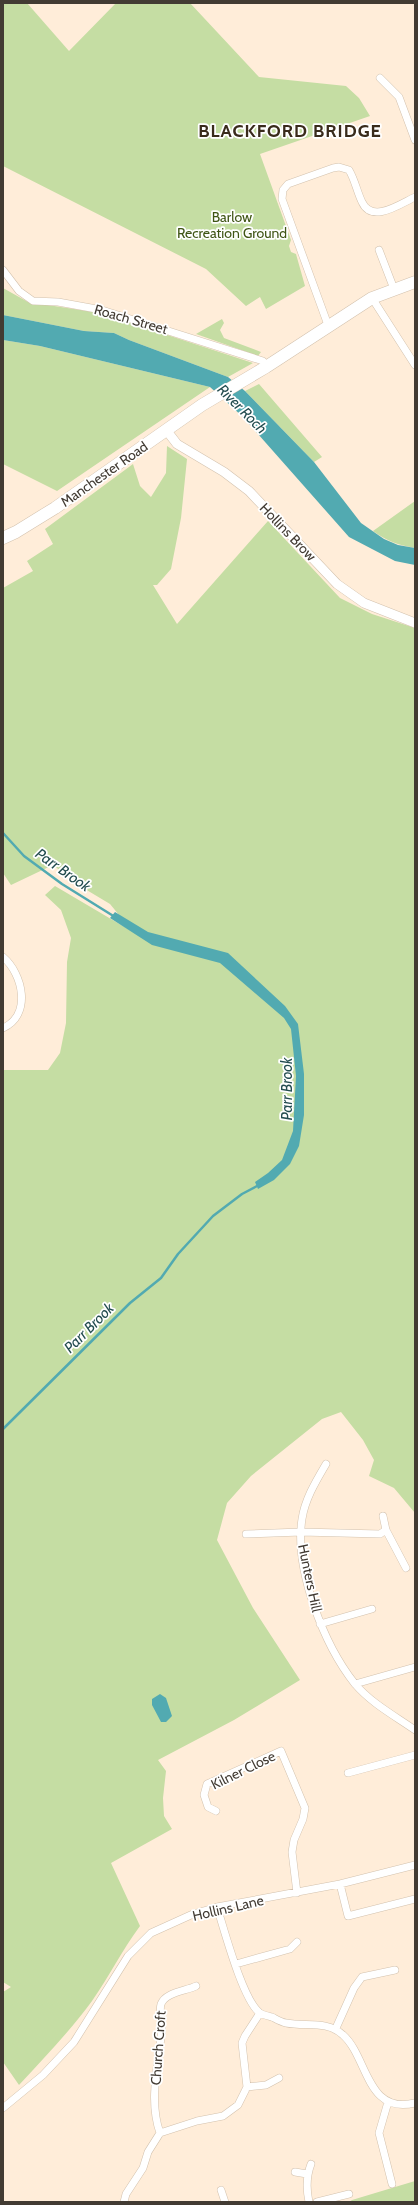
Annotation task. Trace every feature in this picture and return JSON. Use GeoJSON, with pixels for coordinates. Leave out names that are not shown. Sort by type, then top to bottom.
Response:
{"type":"FeatureCollection","features":[{"type":"Feature","properties":{"kind":"highway"},"geometry":{"type":"LineString","coordinates":[[261,370],[372,298],[415,282]]}},
{"type":"Feature","properties":{"kind":"highway","name":"Manchester Road"},"geometry":{"type":"LineString","coordinates":[[3,538],[16,532],[55,508],[167,431],[202,404],[261,370]]}},
{"type":"Feature","properties":{"kind":"street"},"geometry":{"type":"LineString","coordinates":[[380,78],[399,97],[413,126],[415,140]]}},
{"type":"Feature","properties":{"kind":"street"},"geometry":{"type":"LineString","coordinates":[[328,326],[282,199],[283,190],[288,184],[339,167],[349,170],[362,204],[374,213],[382,212],[415,197]]}},
{"type":"Feature","properties":{"kind":"street"},"geometry":{"type":"LineString","coordinates":[[379,250],[394,289]]}},
{"type":"Feature","properties":{"kind":"street","name":"Roach Street"},"geometry":{"type":"LineString","coordinates":[[3,270],[19,291],[33,300],[58,302],[102,310],[262,361],[261,370]]}},
{"type":"Feature","properties":{"kind":"street"},"geometry":{"type":"LineString","coordinates":[[372,298],[415,365]]}},
{"type":"Feature","properties":{"kind":"street","name":"Hollins Brow"},"geometry":{"type":"LineString","coordinates":[[167,431],[177,444],[224,472],[249,491],[338,584],[364,603],[415,622]]}},
{"type":"Feature","properties":{"kind":"street"},"geometry":{"type":"LineString","coordinates":[[3,956],[9,962],[18,978],[22,996],[15,1020],[3,1028]]}},
{"type":"Feature","properties":{"kind":"street","name":"Hunters Hill"},"geometry":{"type":"LineString","coordinates":[[326,1464],[306,1503],[301,1532],[302,1553],[308,1583],[320,1624],[335,1654],[355,1684],[380,1707],[415,1730]]}},
{"type":"Feature","properties":{"kind":"street"},"geometry":{"type":"LineString","coordinates":[[383,1516],[386,1530],[406,1568]]}},
{"type":"Feature","properties":{"kind":"street"},"geometry":{"type":"LineString","coordinates":[[246,1534],[347,1532],[380,1534],[386,1530]]}},
{"type":"Feature","properties":{"kind":"street"},"geometry":{"type":"LineString","coordinates":[[320,1624],[372,1609]]}},
{"type":"Feature","properties":{"kind":"street"},"geometry":{"type":"LineString","coordinates":[[355,1684],[415,1667]]}},
{"type":"Feature","properties":{"kind":"street","name":"Kilner Close"},"geometry":{"type":"LineString","coordinates":[[216,1811],[208,1807],[204,1795],[207,1784],[281,1752],[305,1808],[294,1840],[292,1852],[298,1893]]}},
{"type":"Feature","properties":{"kind":"street"},"geometry":{"type":"LineString","coordinates":[[348,1773],[415,1755]]}},
{"type":"Feature","properties":{"kind":"street","name":"Hollins Lane"},"geometry":{"type":"LineString","coordinates":[[4,2104],[43,2075],[74,2042],[128,1956],[150,1933],[193,1914],[217,1907],[298,1893],[415,1865]]}},
{"type":"Feature","properties":{"kind":"street"},"geometry":{"type":"LineString","coordinates":[[340,1884],[348,1916],[415,1899]]}},
{"type":"Feature","properties":{"kind":"street"},"geometry":{"type":"LineString","coordinates":[[217,1907],[236,1964],[251,2001],[260,2013],[285,2023],[320,2024],[336,2028],[345,2036],[372,2088],[388,2102],[395,2104],[415,2104]]}},
{"type":"Feature","properties":{"kind":"street"},"geometry":{"type":"LineString","coordinates":[[236,1964],[290,1949],[297,1942]]}},
{"type":"Feature","properties":{"kind":"street"},"geometry":{"type":"LineString","coordinates":[[336,2028],[354,1988],[362,1977],[395,1970]]}},
{"type":"Feature","properties":{"kind":"street","name":"Church Croft"},"geometry":{"type":"LineString","coordinates":[[160,2132],[154,2114],[154,2100],[162,2026],[161,2004],[167,1996],[196,1986]]}},
{"type":"Feature","properties":{"kind":"street"},"geometry":{"type":"LineString","coordinates":[[124,2202],[126,2194],[143,2168],[148,2152],[160,2132],[197,2121],[224,2116],[238,2105],[247,2086],[242,2042],[244,2036],[260,2013]]}},
{"type":"Feature","properties":{"kind":"street"},"geometry":{"type":"LineString","coordinates":[[247,2086],[266,2085],[279,2078]]}},
{"type":"Feature","properties":{"kind":"street"},"geometry":{"type":"LineString","coordinates":[[388,2102],[379,2133],[392,2184]]}},
{"type":"Feature","properties":{"kind":"street"},"geometry":{"type":"LineString","coordinates":[[309,2202],[306,2187],[307,2174],[311,2164]]}},
{"type":"Feature","properties":{"kind":"street"},"geometry":{"type":"LineString","coordinates":[[295,2172],[307,2174]]}},
{"type":"Feature","properties":{"kind":"street"},"geometry":{"type":"LineString","coordinates":[[221,2190],[225,2202]]}},
{"type":"Feature","properties":{"kind":"street"},"geometry":{"type":"LineString","coordinates":[[317,2202],[349,2194]]}},
{"type":"Feature","properties":{"kind":"green space","name":"Barlow Recreation Ground"},"geometry":{"type":"Polygon","coordinates":[[[3,3],[27,3],[69,51],[116,3],[190,3],[259,77],[346,86],[359,98],[370,116],[260,154],[291,240],[289,246],[291,252],[296,254],[305,286],[266,309],[260,297],[246,306],[206,269],[3,166],[3,3]]]}},
{"type":"Feature","properties":{"kind":"green space"},"geometry":{"type":"Polygon","coordinates":[[[3,288],[28,302],[100,313],[253,363],[228,377],[114,333],[84,331],[3,315],[3,288]]]}},
{"type":"Feature","properties":{"kind":"green space"},"geometry":{"type":"Polygon","coordinates":[[[222,319],[224,323],[220,330],[224,338],[261,352],[258,356],[196,334],[222,319]]]}},
{"type":"Feature","properties":{"kind":"green space"},"geometry":{"type":"Polygon","coordinates":[[[3,340],[40,346],[210,387],[57,491],[3,464],[3,340]]]}},
{"type":"Feature","properties":{"kind":"green space"},"geometry":{"type":"Polygon","coordinates":[[[259,384],[322,457],[314,462],[245,391],[259,384]]]}},
{"type":"Feature","properties":{"kind":"green space"},"geometry":{"type":"Polygon","coordinates":[[[167,446],[187,459],[181,518],[171,569],[157,585],[153,585],[177,624],[268,521],[340,598],[372,614],[415,628],[415,1513],[394,1488],[369,1476],[374,1460],[363,1440],[341,1412],[322,1419],[251,1476],[227,1503],[217,1540],[253,1608],[300,1680],[234,1720],[158,1760],[166,1771],[163,1798],[164,1816],[172,1829],[111,1863],[140,1926],[84,2012],[19,2085],[3,2062],[3,1992],[11,1987],[3,1982],[3,1070],[48,1070],[60,1053],[66,1023],[67,962],[71,938],[61,910],[45,895],[55,886],[133,932],[110,904],[80,886],[53,865],[11,885],[3,873],[3,588],[33,571],[27,561],[53,544],[45,529],[133,464],[140,486],[151,497],[166,473],[167,446]]]}},
{"type":"Feature","properties":{"kind":"green space"},"geometry":{"type":"Polygon","coordinates":[[[415,501],[415,548],[393,542],[373,531],[415,501]]]}},
{"type":"Feature","properties":{"kind":"green space"},"geometry":{"type":"Polygon","coordinates":[[[415,2181],[415,2202],[349,2202],[352,2200],[415,2181]]]}},
{"type":"Feature","properties":{"kind":"water","name":"River Roch"},"geometry":{"type":"Polygon","coordinates":[[[3,315],[84,331],[114,333],[228,377],[245,391],[314,462],[361,523],[384,539],[398,545],[415,548],[415,565],[395,561],[349,537],[243,417],[210,387],[40,346],[3,340],[3,315]]]}},
{"type":"Feature","properties":{"kind":"water"},"geometry":{"type":"Polygon","coordinates":[[[115,912],[148,932],[228,953],[285,1006],[298,1024],[304,1074],[304,1115],[299,1146],[290,1164],[274,1180],[258,1189],[255,1182],[268,1173],[282,1160],[293,1131],[296,1076],[291,1029],[284,1018],[220,963],[152,945],[110,918],[115,912]]]}},
{"type":"Feature","properties":{"kind":"water"},"geometry":{"type":"Polygon","coordinates":[[[160,1694],[166,1698],[172,1716],[166,1722],[161,1722],[152,1705],[152,1699],[160,1694]]]}},
{"type":"Feature","properties":{"kind":"waterway","name":"Parr Brook"},"geometry":{"type":"LineString","coordinates":[[3,833],[24,856],[62,884],[115,917]]}},
{"type":"Feature","properties":{"kind":"waterway","name":"Parr Brook"},"geometry":{"type":"LineString","coordinates":[[3,1429],[130,1303],[161,1278],[178,1254],[213,1216],[242,1194],[259,1185]]}},
{"type":"Feature","properties":{"kind":"district","name":"BLACKFORD BRIDGE"},"geometry":{"type":"Point","coordinates":[290,131]}}]}
